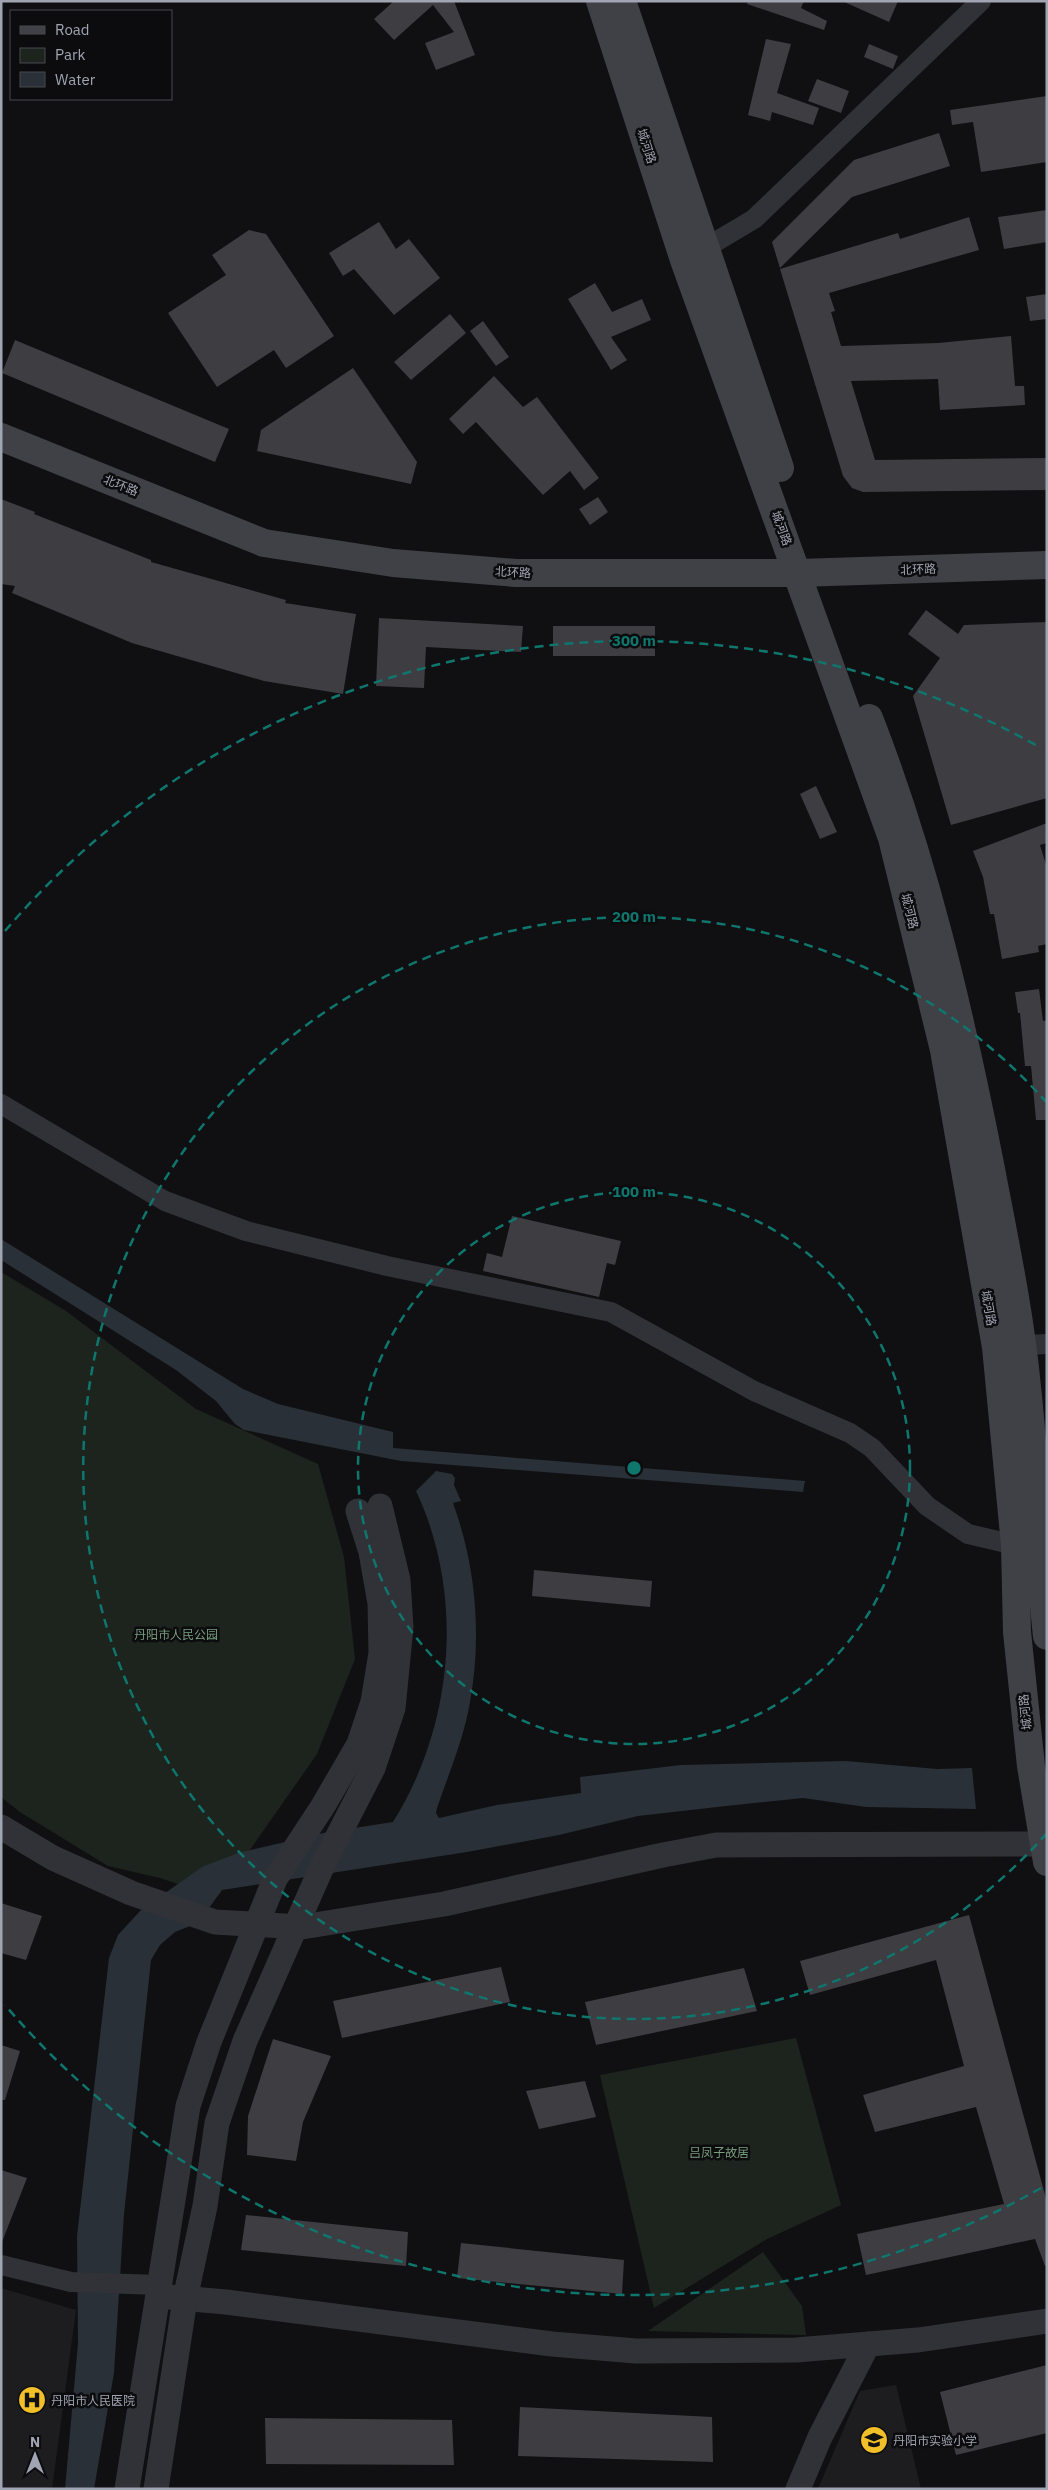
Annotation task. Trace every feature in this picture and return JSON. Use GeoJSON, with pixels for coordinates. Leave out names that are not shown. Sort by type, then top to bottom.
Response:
{"type":"FeatureCollection","features":[{"type":"Feature","properties":{"kind":"main road","name":"城河路"},"geometry":{"type":"LineString","coordinates":[[600,1],[695,254],[807,572],[892,838],[944,1050],[1021,1345],[1027,1387],[1039,1560],[1047,1636]]}},
{"type":"Feature","properties":{"kind":"main road","name":"城河路"},"geometry":{"type":"LineString","coordinates":[[622,1],[695,254]]}},
{"type":"Feature","properties":{"kind":"main road","name":"北环路"},"geometry":{"type":"LineString","coordinates":[[1,437],[264,543],[393,563],[516,573],[807,572],[1047,565]]}},
{"type":"Feature","properties":{"kind":"main road","name":"城河路"},"geometry":{"type":"LineString","coordinates":[[1021,1345],[1015,1545],[1017,1632],[1031,1766],[1045,1853]]}},
{"type":"Feature","properties":{"kind":"street"},"geometry":{"type":"LineString","coordinates":[[695,254],[754,219],[981,1]]}},
{"type":"Feature","properties":{"kind":"street"},"geometry":{"type":"LineString","coordinates":[[1,1104],[165,1202],[246,1231],[388,1266],[611,1312],[754,1391],[850,1433],[872,1448],[927,1506],[968,1534],[1015,1545]]}},
{"type":"Feature","properties":{"kind":"street"},"geometry":{"type":"LineString","coordinates":[[127,2489],[188,2106],[209,2042],[272,1886],[358,1744],[373,1702],[381,1653],[382,1619],[369,1509],[398,1580],[401,1627],[394,1708],[373,1768],[343,1823],[294,1926],[245,2041],[217,2123],[205,2206],[185,2299],[156,2489]]}},
{"type":"Feature","properties":{"kind":"street"},"geometry":{"type":"LineString","coordinates":[[1,1827],[53,1858],[144,1898],[215,1922],[294,1926],[444,1904],[716,1845],[1045,1853]]}},
{"type":"Feature","properties":{"kind":"street"},"geometry":{"type":"LineString","coordinates":[[1,2265],[71,2282],[130,2283],[185,2299],[552,2344],[636,2352],[796,2350],[918,2340],[1047,2321]]}},
{"type":"Feature","properties":{"kind":"street"},"geometry":{"type":"LineString","coordinates":[[798,2489],[820,2437],[868,2344]]}},
{"type":"Feature","properties":{"kind":"shaded area","name":"丹阳市人民医院"},"geometry":{"type":"Polygon","coordinates":[[[1,2288],[76,2310],[52,2489],[1,2489],[1,2288]]]}},
{"type":"Feature","properties":{"kind":"shaded area","name":"丹阳市实验小学"},"geometry":{"type":"Polygon","coordinates":[[[896,2385],[921,2489],[818,2489],[860,2391],[896,2385]]]}},
{"type":"Feature","properties":{"kind":"green space","name":"丹阳市人民公园"},"geometry":{"type":"Polygon","coordinates":[[[1,1272],[66,1311],[196,1409],[318,1464],[344,1557],[355,1659],[317,1754],[217,1897],[160,1878],[108,1866],[20,1812],[1,1797],[1,1272]]]}},
{"type":"Feature","properties":{"kind":"green space","name":"吕凤子故居"},"geometry":{"type":"Polygon","coordinates":[[[796,2038],[841,2205],[767,2239],[654,2308],[600,2075],[796,2038]]]}},
{"type":"Feature","properties":{"kind":"green space"},"geometry":{"type":"Polygon","coordinates":[[[763,2252],[802,2306],[806,2335],[648,2331],[763,2252]]]}},
{"type":"Feature","properties":{"kind":"water"},"geometry":{"type":"Polygon","coordinates":[[[1,1239],[243,1389],[278,1404],[393,1432],[393,1448],[805,1481],[803,1492],[401,1461],[244,1430],[235,1424],[216,1401],[176,1370],[1,1260],[1,1239]]]}},
{"type":"Feature","properties":{"kind":"water"},"geometry":{"type":"Polygon","coordinates":[[[436,1471],[452,1474],[455,1478],[454,1485],[461,1501],[453,1503],[461,1527],[472,1576],[476,1627],[474,1677],[470,1702],[460,1742],[437,1808],[436,1813],[439,1818],[497,1805],[581,1793],[580,1777],[681,1765],[846,1761],[937,1769],[972,1768],[976,1809],[866,1807],[803,1798],[726,1806],[638,1816],[559,1835],[467,1852],[222,1890],[198,1923],[175,1932],[160,1945],[151,1960],[124,2214],[114,2373],[94,2489],[65,2489],[78,2343],[77,2236],[109,1958],[118,1935],[141,1910],[202,1867],[238,1853],[328,1832],[393,1822],[414,1784],[429,1744],[440,1702],[446,1659],[446,1616],[442,1573],[432,1531],[416,1491],[436,1471]]]}},
{"type":"Feature","properties":{"kind":"building"},"geometry":{"type":"Polygon","coordinates":[[[394,1],[454,1],[475,55],[436,70],[425,43],[454,32],[433,5],[394,40],[374,19],[394,1]]]}},
{"type":"Feature","properties":{"kind":"building"},"geometry":{"type":"Polygon","coordinates":[[[748,1],[804,1],[801,8],[827,21],[824,30],[747,4],[748,1]]]}},
{"type":"Feature","properties":{"kind":"building"},"geometry":{"type":"Polygon","coordinates":[[[842,1],[898,1],[889,22],[842,1]]]}},
{"type":"Feature","properties":{"kind":"building"},"geometry":{"type":"Polygon","coordinates":[[[766,39],[791,44],[777,93],[819,108],[813,125],[772,112],[770,121],[748,115],[766,39]]]}},
{"type":"Feature","properties":{"kind":"building"},"geometry":{"type":"Polygon","coordinates":[[[869,44],[898,56],[893,69],[864,57],[869,44]]]}},
{"type":"Feature","properties":{"kind":"building"},"geometry":{"type":"Polygon","coordinates":[[[817,79],[849,91],[841,113],[808,101],[817,79]]]}},
{"type":"Feature","properties":{"kind":"building"},"geometry":{"type":"Polygon","coordinates":[[[1047,96],[1047,162],[981,172],[973,122],[952,125],[950,110],[1047,96]]]}},
{"type":"Feature","properties":{"kind":"building"},"geometry":{"type":"Polygon","coordinates":[[[939,133],[950,166],[852,197],[780,268],[772,242],[854,160],[939,133]]]}},
{"type":"Feature","properties":{"kind":"building"},"geometry":{"type":"Polygon","coordinates":[[[1047,210],[1047,242],[1004,249],[998,217],[1047,210]]]}},
{"type":"Feature","properties":{"kind":"building"},"geometry":{"type":"Polygon","coordinates":[[[969,217],[979,250],[829,293],[835,311],[831,312],[841,346],[938,343],[1011,336],[1015,386],[1024,386],[1025,405],[940,410],[938,379],[851,381],[875,460],[1047,458],[1047,490],[863,492],[852,488],[843,476],[780,269],[898,233],[900,239],[969,217]]]}},
{"type":"Feature","properties":{"kind":"building"},"geometry":{"type":"Polygon","coordinates":[[[379,222],[396,249],[409,239],[440,278],[394,315],[354,269],[343,276],[329,253],[379,222]]]}},
{"type":"Feature","properties":{"kind":"building"},"geometry":{"type":"Polygon","coordinates":[[[249,230],[266,234],[334,336],[286,368],[274,350],[217,387],[168,313],[226,275],[212,255],[249,230]]]}},
{"type":"Feature","properties":{"kind":"building"},"geometry":{"type":"Polygon","coordinates":[[[595,283],[612,312],[642,299],[651,320],[611,337],[627,360],[611,370],[568,299],[595,283]]]}},
{"type":"Feature","properties":{"kind":"building"},"geometry":{"type":"Polygon","coordinates":[[[1047,294],[1047,319],[1030,321],[1026,297],[1047,294]]]}},
{"type":"Feature","properties":{"kind":"building"},"geometry":{"type":"Polygon","coordinates":[[[450,314],[466,333],[411,380],[394,362],[450,314]]]}},
{"type":"Feature","properties":{"kind":"building"},"geometry":{"type":"Polygon","coordinates":[[[483,321],[509,357],[496,366],[470,331],[483,321]]]}},
{"type":"Feature","properties":{"kind":"building"},"geometry":{"type":"Polygon","coordinates":[[[15,340],[229,429],[215,462],[2,373],[15,340]]]}},
{"type":"Feature","properties":{"kind":"building"},"geometry":{"type":"Polygon","coordinates":[[[353,368],[417,462],[411,484],[257,451],[261,430],[353,368]]]}},
{"type":"Feature","properties":{"kind":"building"},"geometry":{"type":"Polygon","coordinates":[[[494,376],[523,407],[537,397],[599,478],[584,490],[570,471],[543,495],[476,422],[463,434],[449,419],[494,376]]]}},
{"type":"Feature","properties":{"kind":"building"},"geometry":{"type":"Polygon","coordinates":[[[598,497],[608,512],[590,525],[579,509],[598,497]]]}},
{"type":"Feature","properties":{"kind":"building"},"geometry":{"type":"Polygon","coordinates":[[[1,499],[151,560],[151,562],[286,600],[285,603],[356,614],[343,694],[264,681],[132,643],[12,593],[15,586],[1,584],[1,499]]]}},
{"type":"Feature","properties":{"kind":"building"},"geometry":{"type":"Polygon","coordinates":[[[926,610],[958,634],[964,625],[1047,622],[1047,798],[951,825],[913,696],[940,658],[908,634],[926,610]]]}},
{"type":"Feature","properties":{"kind":"building"},"geometry":{"type":"Polygon","coordinates":[[[379,618],[523,626],[521,652],[426,647],[424,688],[376,686],[379,618]]]}},
{"type":"Feature","properties":{"kind":"building"},"geometry":{"type":"Polygon","coordinates":[[[553,626],[655,626],[655,656],[553,656],[553,626]]]}},
{"type":"Feature","properties":{"kind":"building"},"geometry":{"type":"Polygon","coordinates":[[[816,786],[837,832],[820,839],[800,794],[816,786]]]}},
{"type":"Feature","properties":{"kind":"building"},"geometry":{"type":"Polygon","coordinates":[[[1047,823],[1047,843],[1040,845],[1047,868],[1047,944],[1038,946],[1039,952],[1002,959],[994,914],[990,914],[983,877],[973,851],[1047,823]]]}},
{"type":"Feature","properties":{"kind":"building"},"geometry":{"type":"Polygon","coordinates":[[[1039,989],[1043,1021],[1047,1020],[1047,1120],[1036,1120],[1031,1066],[1025,1066],[1020,1013],[1018,1013],[1015,992],[1039,989]]]}},
{"type":"Feature","properties":{"kind":"building"},"geometry":{"type":"Polygon","coordinates":[[[512,1216],[621,1241],[615,1265],[607,1263],[599,1297],[483,1271],[487,1253],[502,1257],[512,1216]]]}},
{"type":"Feature","properties":{"kind":"building"},"geometry":{"type":"Polygon","coordinates":[[[534,1570],[652,1581],[650,1607],[532,1596],[534,1570]]]}},
{"type":"Feature","properties":{"kind":"building"},"geometry":{"type":"Polygon","coordinates":[[[1,1903],[42,1916],[26,1960],[1,1953],[1,1903]]]}},
{"type":"Feature","properties":{"kind":"building"},"geometry":{"type":"Polygon","coordinates":[[[969,1915],[1047,2202],[1047,2265],[1045,2266],[1035,2239],[866,2275],[857,2234],[1004,2204],[976,2107],[875,2132],[863,2095],[964,2066],[936,1960],[810,1995],[800,1961],[969,1915]]]}},
{"type":"Feature","properties":{"kind":"building"},"geometry":{"type":"Polygon","coordinates":[[[501,1967],[510,2002],[342,2038],[333,2001],[501,1967]]]}},
{"type":"Feature","properties":{"kind":"building"},"geometry":{"type":"Polygon","coordinates":[[[744,1968],[757,2011],[596,2045],[585,2002],[744,1968]]]}},
{"type":"Feature","properties":{"kind":"building"},"geometry":{"type":"Polygon","coordinates":[[[273,2039],[331,2056],[303,2122],[296,2161],[247,2155],[248,2116],[273,2039]]]}},
{"type":"Feature","properties":{"kind":"building"},"geometry":{"type":"Polygon","coordinates":[[[1,2045],[20,2051],[5,2100],[1,2100],[1,2045]]]}},
{"type":"Feature","properties":{"kind":"building"},"geometry":{"type":"Polygon","coordinates":[[[585,2081],[596,2117],[539,2129],[526,2091],[585,2081]]]}},
{"type":"Feature","properties":{"kind":"building"},"geometry":{"type":"Polygon","coordinates":[[[1,2170],[27,2178],[2,2242],[1,2242],[1,2170]]]}},
{"type":"Feature","properties":{"kind":"building"},"geometry":{"type":"Polygon","coordinates":[[[246,2215],[408,2232],[406,2266],[241,2250],[246,2215]]]}},
{"type":"Feature","properties":{"kind":"building"},"geometry":{"type":"Polygon","coordinates":[[[461,2243],[624,2260],[622,2294],[457,2278],[461,2243]]]}},
{"type":"Feature","properties":{"kind":"building"},"geometry":{"type":"Polygon","coordinates":[[[1047,2365],[1047,2433],[956,2455],[940,2392],[1047,2365]]]}},
{"type":"Feature","properties":{"kind":"building"},"geometry":{"type":"Polygon","coordinates":[[[520,2407],[712,2417],[713,2462],[518,2456],[520,2407]]]}},
{"type":"Feature","properties":{"kind":"building"},"geometry":{"type":"Polygon","coordinates":[[[265,2418],[452,2420],[454,2465],[266,2464],[265,2418]]]}},
{"type":"Feature","properties":{"kind":"place","name":"丹阳市人民医院"},"geometry":{"type":"Point","coordinates":[32,2400]}},
{"type":"Feature","properties":{"kind":"place","name":"丹阳市实验小学"},"geometry":{"type":"Point","coordinates":[874,2440]}}]}
